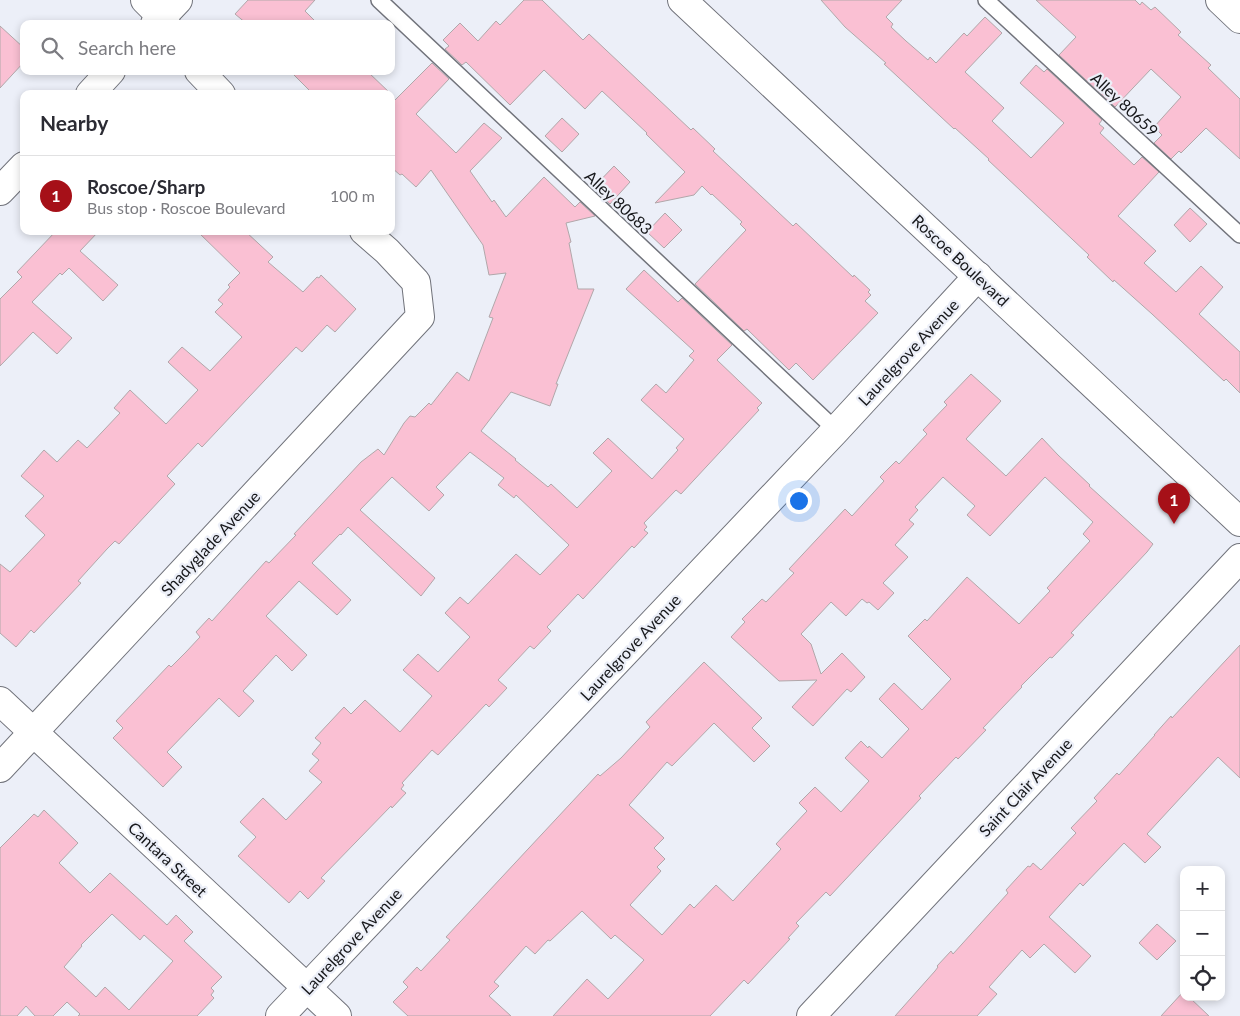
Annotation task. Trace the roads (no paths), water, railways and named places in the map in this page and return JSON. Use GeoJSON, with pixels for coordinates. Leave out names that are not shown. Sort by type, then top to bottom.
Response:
{"type":"FeatureCollection","features":[{"type":"Feature","properties":{"kind":"street","name":"Roscoe Boulevard"},"geometry":{"type":"LineString","coordinates":[[682,0],[1240,522]]}},
{"type":"Feature","properties":{"kind":"street"},"geometry":{"type":"LineString","coordinates":[[1220,0],[1240,19]]}},
{"type":"Feature","properties":{"kind":"street"},"geometry":{"type":"LineString","coordinates":[[94,90],[107,75]]}},
{"type":"Feature","properties":{"kind":"street"},"geometry":{"type":"LineString","coordinates":[[203,75],[218,90]]}},
{"type":"Feature","properties":{"kind":"street"},"geometry":{"type":"LineString","coordinates":[[0,191],[20,170]]}},
{"type":"Feature","properties":{"kind":"street","name":"Shadyglade Avenue"},"geometry":{"type":"LineString","coordinates":[[0,768],[420,317],[416,282],[388,251],[369,235]]}},
{"type":"Feature","properties":{"kind":"street","name":"Laurelgrove Avenue"},"geometry":{"type":"LineString","coordinates":[[280,1016],[836,430],[978,276]]}},
{"type":"Feature","properties":{"kind":"street","name":"Saint Clair Avenue"},"geometry":{"type":"LineString","coordinates":[[811,1016],[1240,558]]}},
{"type":"Feature","properties":{"kind":"street","name":"Cantara Street"},"geometry":{"type":"LineString","coordinates":[[0,702],[337,1016]]}},
{"type":"Feature","properties":{"kind":"lane","name":"Alley 80683"},"geometry":{"type":"LineString","coordinates":[[379,0],[836,430]]}},
{"type":"Feature","properties":{"kind":"lane","name":"Alley 80659"},"geometry":{"type":"LineString","coordinates":[[986,0],[1240,235]]}},
{"type":"Feature","properties":{"kind":"place","name":"Roscoe/Sharp"},"geometry":{"type":"Point","coordinates":[1174,524]}}]}
